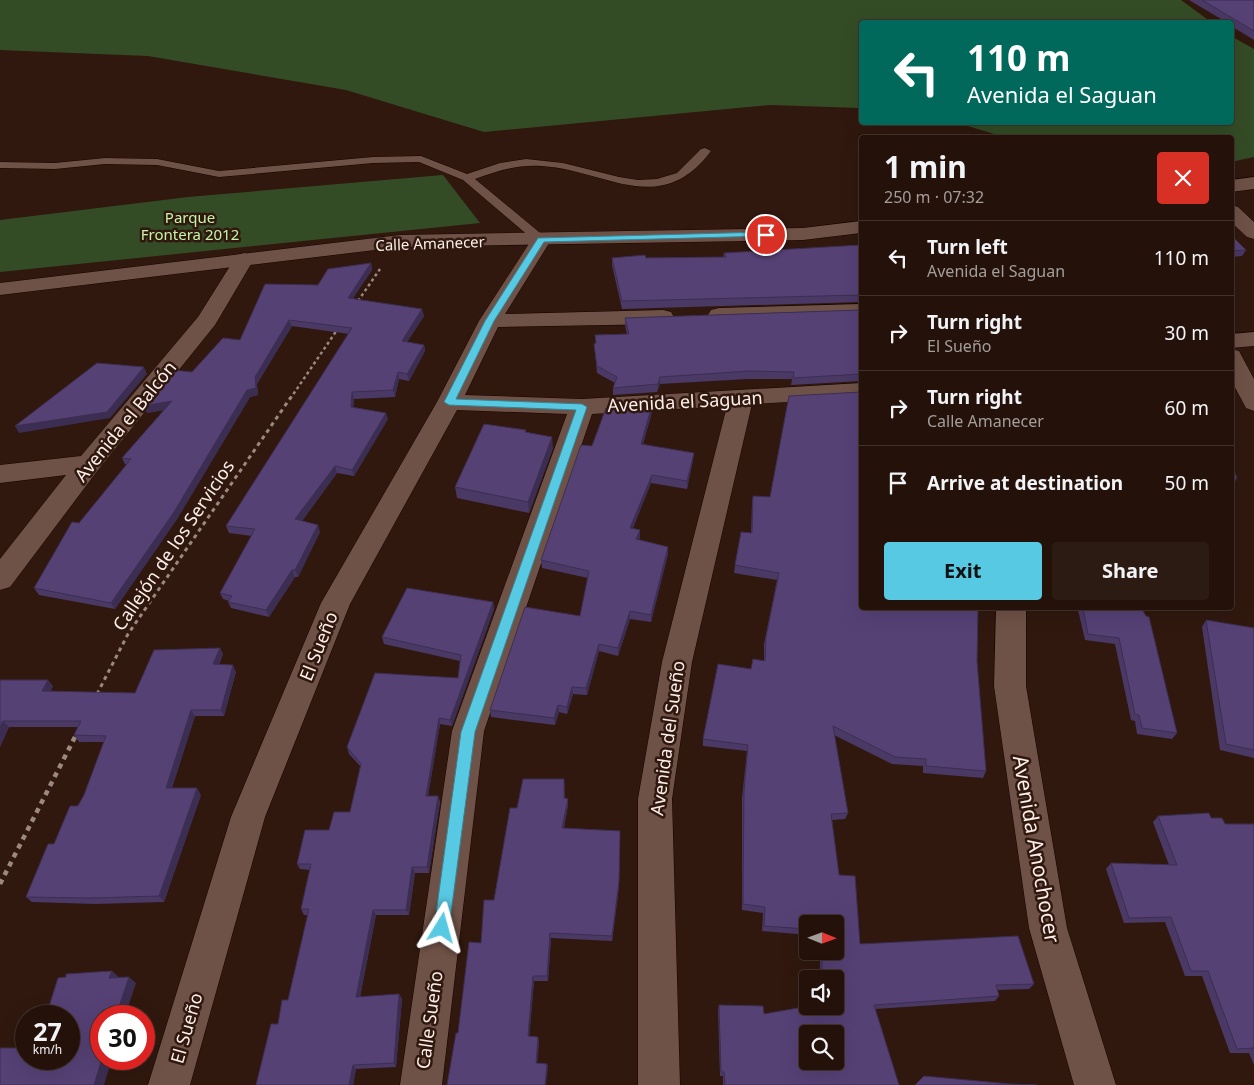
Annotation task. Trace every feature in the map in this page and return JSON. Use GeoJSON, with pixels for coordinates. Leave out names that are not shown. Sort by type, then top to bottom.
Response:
{"type":"FeatureCollection","features":[{"type":"Feature","properties":{"kind":"street"},"geometry":{"type":"LineString","coordinates":[[1234,185],[1254,182]]}},
{"type":"Feature","properties":{"kind":"street"},"geometry":{"type":"LineString","coordinates":[[1234,214],[1254,233]]}},
{"type":"Feature","properties":{"kind":"street","name":"Calle Amanecer"},"geometry":{"type":"LineString","coordinates":[[0,289],[400,241],[803,234],[859,228]]}},
{"type":"Feature","properties":{"kind":"street","name":"El Sueño"},"geometry":{"type":"LineString","coordinates":[[169,1085],[248,817],[332,612],[449,402],[490,321],[541,240]]}},
{"type":"Feature","properties":{"kind":"street","name":"Avenida el Balcón"},"geometry":{"type":"LineString","coordinates":[[0,579],[89,464],[207,320],[244,259]]}},
{"type":"Feature","properties":{"kind":"street"},"geometry":{"type":"LineString","coordinates":[[490,321],[859,310]]}},
{"type":"Feature","properties":{"kind":"street"},"geometry":{"type":"LineString","coordinates":[[1234,341],[1254,338]]}},
{"type":"Feature","properties":{"kind":"street"},"geometry":{"type":"LineString","coordinates":[[1234,362],[1254,403]]}},
{"type":"Feature","properties":{"kind":"street","name":"Avenida el Saguan"},"geometry":{"type":"LineString","coordinates":[[449,402],[582,407],[741,399],[859,390]]}},
{"type":"Feature","properties":{"kind":"street","name":"Avenida del Sueño"},"geometry":{"type":"LineString","coordinates":[[659,1085],[655,799],[677,662],[741,399]]}},
{"type":"Feature","properties":{"kind":"street","name":"Calle Sueño"},"geometry":{"type":"LineString","coordinates":[[421,1085],[468,732],[582,407]]}},
{"type":"Feature","properties":{"kind":"street"},"geometry":{"type":"LineString","coordinates":[[0,474],[89,464]]}},
{"type":"Feature","properties":{"kind":"street","name":"Avenida Anochocer"},"geometry":{"type":"LineString","coordinates":[[1011,610],[1010,686],[1048,928],[1095,1085]]}},
{"type":"Feature","properties":{"kind":"lane"},"geometry":{"type":"LineString","coordinates":[[467,178],[500,166],[528,162],[558,166],[607,179],[650,183],[679,177],[705,152]]}},
{"type":"Feature","properties":{"kind":"lane"},"geometry":{"type":"LineString","coordinates":[[0,166],[56,166],[106,161],[157,162],[220,174],[372,160],[421,159],[467,178],[541,240]]}},
{"type":"Feature","properties":{"kind":"path"},"geometry":{"type":"LineString","coordinates":[[355,305],[400,241]]}},
{"type":"Feature","properties":{"kind":"path","name":"Callejón de los Servicios"},"geometry":{"type":"LineString","coordinates":[[92,703],[128,634],[338,328]]}},
{"type":"Feature","properties":{"kind":"path"},"geometry":{"type":"LineString","coordinates":[[0,884],[79,729]]}},
{"type":"Feature","properties":{"kind":"green space"},"geometry":{"type":"Polygon","coordinates":[[[0,0],[1181,0],[1208,20],[859,20],[859,108],[770,105],[484,132],[346,90],[148,56],[0,50],[0,0]]]}},
{"type":"Feature","properties":{"kind":"green space"},"geometry":{"type":"Polygon","coordinates":[[[1234,38],[1254,49],[1254,157],[1234,161],[1234,135],[997,135],[965,125],[1234,125],[1234,38]]]}},
{"type":"Feature","properties":{"kind":"green space","name":"Parque Frontera 2012"},"geometry":{"type":"Polygon","coordinates":[[[443,175],[480,223],[0,272],[0,220],[188,197],[443,175]]]}},
{"type":"Feature","properties":{"kind":"building"},"geometry":{"type":"Polygon","coordinates":[[[1202,0],[1254,0],[1254,31],[1202,0]]]}},
{"type":"Feature","properties":{"kind":"building"},"geometry":{"type":"Polygon","coordinates":[[[1234,238],[1246,250],[1234,251],[1234,238]]]}},
{"type":"Feature","properties":{"kind":"building"},"geometry":{"type":"Polygon","coordinates":[[[859,245],[859,295],[622,301],[612,258],[645,255],[646,258],[726,257],[724,253],[859,245]]]}},
{"type":"Feature","properties":{"kind":"building"},"geometry":{"type":"Polygon","coordinates":[[[371,263],[348,298],[422,309],[402,341],[424,345],[407,374],[398,372],[393,390],[352,392],[351,407],[386,413],[352,470],[335,466],[295,519],[318,525],[295,570],[292,570],[266,610],[228,602],[232,596],[220,593],[255,529],[226,526],[352,328],[289,320],[255,377],[256,388],[247,390],[174,512],[111,603],[34,588],[72,522],[79,523],[131,459],[122,458],[172,401],[143,406],[173,370],[192,372],[223,338],[240,340],[265,284],[318,285],[328,269],[371,263]]]}},
{"type":"Feature","properties":{"kind":"building"},"geometry":{"type":"Polygon","coordinates":[[[859,310],[859,374],[793,378],[794,372],[749,371],[660,377],[658,384],[613,388],[617,377],[597,366],[594,344],[596,343],[595,335],[629,334],[625,318],[859,310]]]}},
{"type":"Feature","properties":{"kind":"building"},"geometry":{"type":"Polygon","coordinates":[[[97,363],[144,367],[107,412],[15,426],[97,363]]]}},
{"type":"Feature","properties":{"kind":"building"},"geometry":{"type":"Polygon","coordinates":[[[859,392],[859,610],[978,610],[977,661],[986,771],[926,766],[926,759],[895,757],[833,726],[848,813],[831,814],[839,875],[855,876],[860,944],[1018,936],[1034,984],[996,985],[999,996],[874,1005],[899,1085],[725,1085],[724,1072],[721,1072],[719,1005],[763,1006],[764,1014],[799,1008],[799,1015],[844,1015],[844,970],[822,970],[822,960],[844,960],[844,915],[799,915],[799,928],[764,926],[765,907],[743,904],[744,792],[748,745],[703,739],[718,664],[751,669],[753,659],[765,661],[766,637],[779,573],[735,565],[741,532],[752,533],[753,496],[770,497],[789,396],[859,392]]]}},
{"type":"Feature","properties":{"kind":"building"},"geometry":{"type":"Polygon","coordinates":[[[652,405],[641,444],[694,453],[687,481],[652,475],[630,528],[640,530],[636,539],[668,547],[651,615],[630,611],[618,648],[599,644],[586,688],[572,687],[567,707],[558,705],[554,718],[490,710],[525,607],[580,616],[589,571],[541,560],[581,445],[592,446],[606,408],[652,405]]]}},
{"type":"Feature","properties":{"kind":"building"},"geometry":{"type":"Polygon","coordinates":[[[484,424],[526,430],[525,432],[552,437],[528,502],[455,487],[484,424]]]}},
{"type":"Feature","properties":{"kind":"building"},"geometry":{"type":"Polygon","coordinates":[[[407,588],[493,602],[450,720],[439,718],[426,796],[438,796],[427,867],[412,867],[406,910],[373,910],[356,997],[399,994],[394,1063],[353,1065],[349,1085],[256,1085],[271,1024],[278,1024],[282,1000],[288,1000],[309,909],[301,909],[311,864],[297,864],[305,830],[329,830],[334,812],[350,812],[361,764],[347,747],[375,673],[458,678],[461,655],[382,637],[407,588]]]}},
{"type":"Feature","properties":{"kind":"building"},"geometry":{"type":"Polygon","coordinates":[[[1083,610],[1135,610],[1143,611],[1149,617],[1177,733],[1142,728],[1139,715],[1135,714],[1119,638],[1088,634],[1083,610]]]}},
{"type":"Feature","properties":{"kind":"building"},"geometry":{"type":"Polygon","coordinates":[[[1206,620],[1254,628],[1254,750],[1226,744],[1206,620]]]}},
{"type":"Feature","properties":{"kind":"building"},"geometry":{"type":"Polygon","coordinates":[[[220,648],[213,664],[233,665],[221,710],[191,710],[166,788],[197,788],[159,896],[26,897],[48,844],[54,844],[70,806],[78,806],[84,795],[106,736],[74,735],[81,721],[3,721],[0,728],[0,680],[48,680],[42,691],[135,693],[154,650],[220,648]]]}},
{"type":"Feature","properties":{"kind":"building"},"geometry":{"type":"Polygon","coordinates":[[[523,779],[564,779],[564,798],[568,799],[562,828],[620,831],[619,881],[612,936],[550,933],[547,976],[533,976],[528,1036],[538,1037],[536,1063],[547,1064],[545,1085],[447,1085],[456,1033],[458,1033],[469,942],[481,943],[484,900],[494,900],[510,808],[517,808],[523,779]]]}},
{"type":"Feature","properties":{"kind":"building"},"geometry":{"type":"Polygon","coordinates":[[[1209,813],[1211,818],[1222,818],[1225,824],[1254,824],[1254,1048],[1237,1049],[1208,971],[1191,971],[1171,917],[1129,918],[1111,863],[1177,865],[1158,816],[1209,813]]]}},
{"type":"Feature","properties":{"kind":"building"},"geometry":{"type":"Polygon","coordinates":[[[112,971],[109,978],[129,977],[120,1005],[90,1005],[90,1070],[99,1070],[94,1085],[0,1085],[0,1048],[15,1048],[15,1070],[80,1070],[80,1005],[49,1005],[58,978],[66,977],[66,974],[112,971]]]}},
{"type":"Feature","properties":{"kind":"building"},"geometry":{"type":"Polygon","coordinates":[[[924,1076],[1010,1084],[1037,1085],[915,1085],[924,1076]]]}},
{"type":"Feature","properties":{"kind":"route"},"geometry":{"type":"LineString","coordinates":[[442,928],[468,732],[582,407],[449,402],[490,321],[541,240],[766,235]]}}]}
